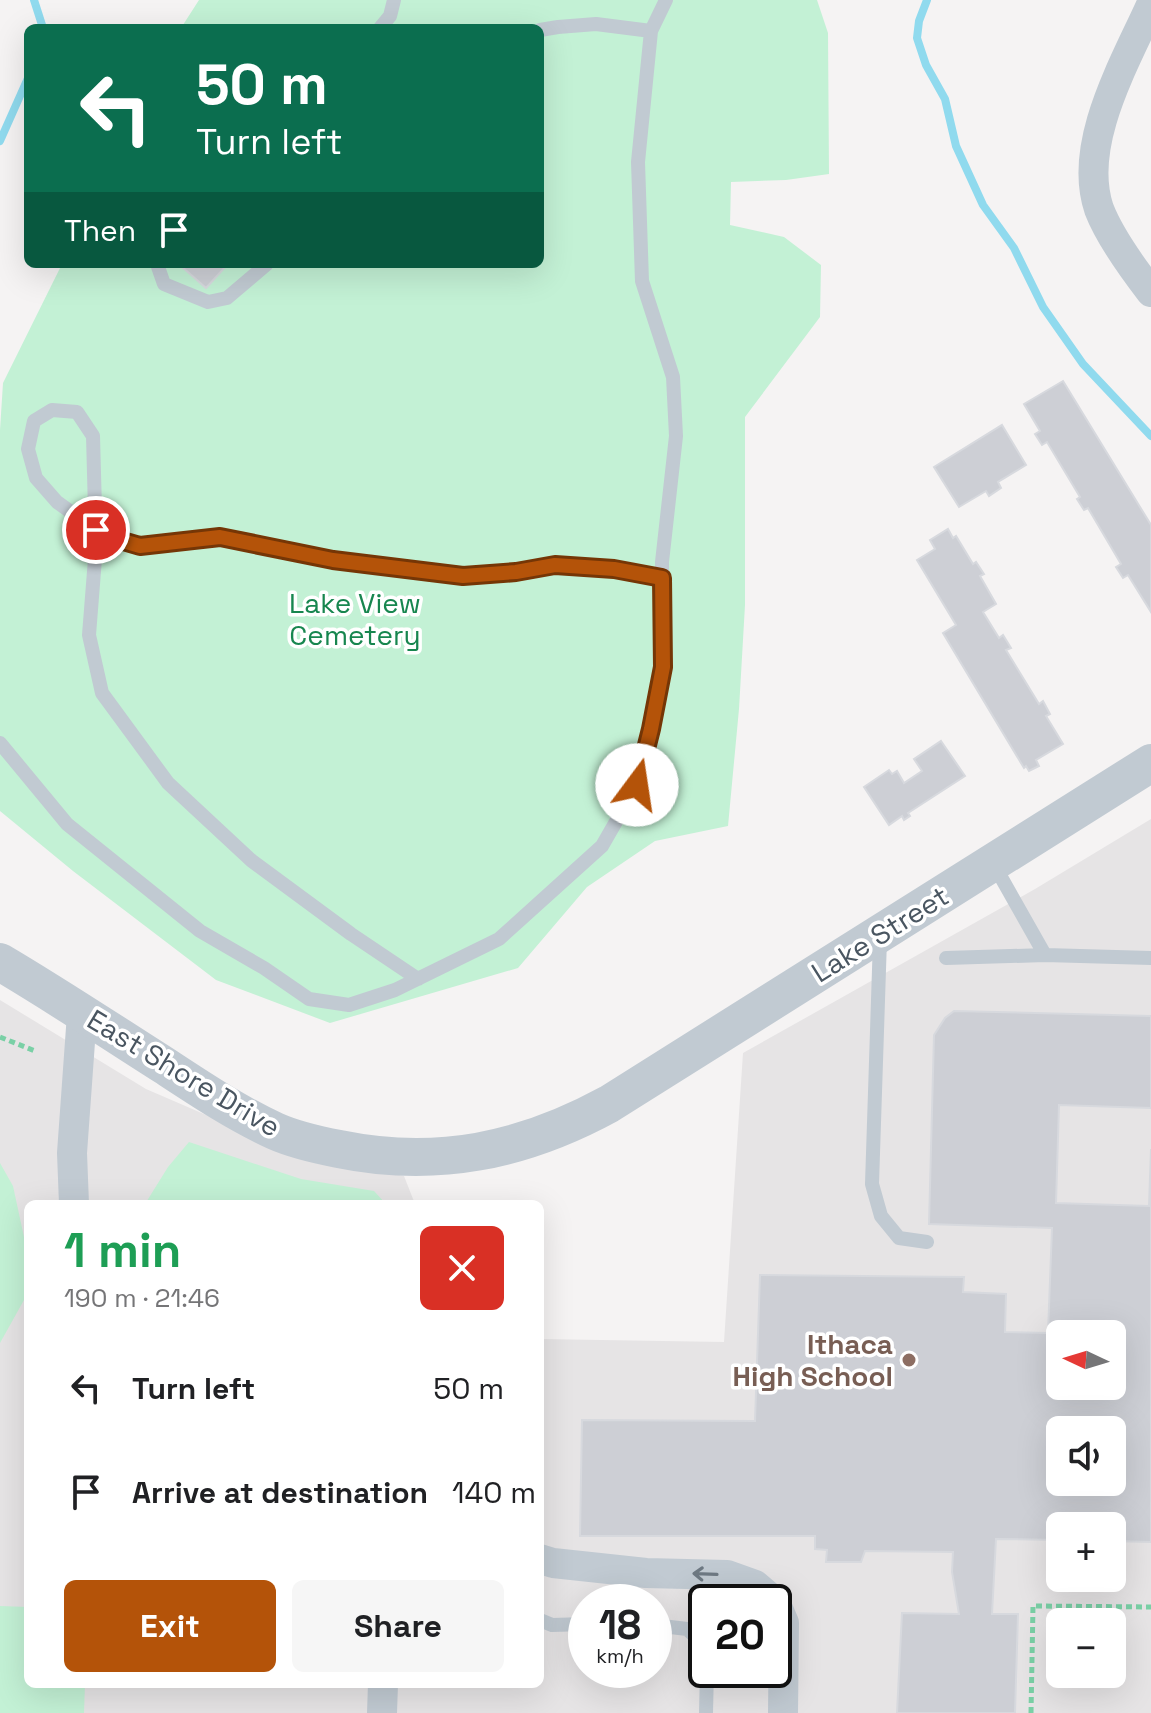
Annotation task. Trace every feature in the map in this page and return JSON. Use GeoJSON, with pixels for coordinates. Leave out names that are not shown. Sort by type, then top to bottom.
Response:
{"type":"FeatureCollection","features":[{"type":"Feature","properties":{"kind":"street"},"geometry":{"type":"LineString","coordinates":[[1151,5],[1109,101],[1097,136],[1093,160],[1099,208],[1111,232],[1151,292]]}},
{"type":"Feature","properties":{"kind":"street","name":"Lake Street"},"geometry":{"type":"LineString","coordinates":[[609,1104],[1151,763]]}},
{"type":"Feature","properties":{"kind":"street","name":"East Shore Drive"},"geometry":{"type":"LineString","coordinates":[[0,962],[215,1099],[277,1131],[316,1144],[371,1155],[440,1157],[506,1147],[542,1136],[577,1122],[609,1104]]}},
{"type":"Feature","properties":{"kind":"street"},"geometry":{"type":"LineString","coordinates":[[74,1200],[72,1153],[82,1014]]}},
{"type":"Feature","properties":{"kind":"street"},"geometry":{"type":"LineString","coordinates":[[544,1560],[646,1573],[727,1575],[755,1585],[775,1602],[784,1623],[783,1713]]}},
{"type":"Feature","properties":{"kind":"street"},"geometry":{"type":"LineString","coordinates":[[382,1713],[383,1688]]}},
{"type":"Feature","properties":{"kind":"lane"},"geometry":{"type":"LineString","coordinates":[[383,24],[390,16],[394,0]]}},
{"type":"Feature","properties":{"kind":"lane"},"geometry":{"type":"LineString","coordinates":[[0,743],[67,824],[200,931],[264,968],[309,999],[349,1005],[395,990],[499,939],[602,846],[637,785],[663,667],[662,562],[676,436],[673,377],[642,281],[638,162],[651,31],[666,0]]}},
{"type":"Feature","properties":{"kind":"lane"},"geometry":{"type":"LineString","coordinates":[[544,30],[596,24],[651,31]]}},
{"type":"Feature","properties":{"kind":"lane"},"geometry":{"type":"LineString","coordinates":[[158,268],[164,284],[208,302],[227,298],[262,268]]}},
{"type":"Feature","properties":{"kind":"lane"},"geometry":{"type":"LineString","coordinates":[[418,979],[252,861],[168,783],[102,693],[89,635],[96,546],[96,530],[93,436],[77,412],[52,410],[34,421],[28,449],[36,478],[57,502],[96,530],[140,546],[220,537],[333,560],[463,576],[555,565],[614,569],[662,578]]}},
{"type":"Feature","properties":{"kind":"lane"},"geometry":{"type":"LineString","coordinates":[[993,863],[1045,955]]}},
{"type":"Feature","properties":{"kind":"lane"},"geometry":{"type":"LineString","coordinates":[[880,935],[872,1184],[881,1216],[899,1238],[927,1242]]}},
{"type":"Feature","properties":{"kind":"lane"},"geometry":{"type":"LineString","coordinates":[[946,958],[1045,955],[1151,958]]}},
{"type":"Feature","properties":{"kind":"lane"},"geometry":{"type":"LineString","coordinates":[[544,1622],[568,1625]]}},
{"type":"Feature","properties":{"kind":"lane"},"geometry":{"type":"LineString","coordinates":[[706,1713],[707,1688]]}},
{"type":"Feature","properties":{"kind":"path"},"geometry":{"type":"LineString","coordinates":[[0,1037],[35,1051]]}},
{"type":"Feature","properties":{"kind":"path"},"geometry":{"type":"LineString","coordinates":[[1031,1713],[1033,1606],[1151,1607]]}},
{"type":"Feature","properties":{"kind":"shaded area"},"geometry":{"type":"Polygon","coordinates":[[[1151,819],[1151,1713],[0,1713],[0,1000],[146,1089],[306,1158],[404,1176],[413,1200],[24,1200],[24,1688],[544,1688],[544,1339],[724,1342],[743,1053],[1035,889],[1151,819]]]}},
{"type":"Feature","properties":{"kind":"green space","name":"Lake View Cemetery"},"geometry":{"type":"Polygon","coordinates":[[[199,0],[817,0],[828,33],[829,174],[786,180],[731,182],[730,225],[784,237],[821,265],[820,317],[745,417],[745,605],[728,826],[655,841],[587,887],[518,968],[330,1023],[216,980],[0,811],[0,430],[3,383],[60,268],[544,268],[544,24],[184,24],[199,0]]]}},
{"type":"Feature","properties":{"kind":"green space"},"geometry":{"type":"Polygon","coordinates":[[[189,1142],[301,1179],[374,1191],[382,1200],[147,1200],[168,1167],[189,1142]]]}},
{"type":"Feature","properties":{"kind":"green space"},"geometry":{"type":"Polygon","coordinates":[[[0,1163],[13,1186],[24,1237],[24,1300],[0,1343],[0,1163]]]}},
{"type":"Feature","properties":{"kind":"green space"},"geometry":{"type":"Polygon","coordinates":[[[0,1606],[24,1607],[24,1688],[85,1688],[84,1713],[0,1713],[0,1606]]]}},
{"type":"Feature","properties":{"kind":"building"},"geometry":{"type":"Polygon","coordinates":[[[183,268],[224,268],[206,288],[183,268]]]}},
{"type":"Feature","properties":{"kind":"building"},"geometry":{"type":"Polygon","coordinates":[[[1063,381],[1151,525],[1151,612],[1128,575],[1123,578],[1116,567],[1121,564],[1088,508],[1084,510],[1077,499],[1080,497],[1047,442],[1042,445],[1035,434],[1040,431],[1024,404],[1063,381]]]}},
{"type":"Feature","properties":{"kind":"building"},"geometry":{"type":"Polygon","coordinates":[[[1002,425],[1026,465],[998,482],[1001,488],[989,496],[986,491],[959,507],[934,467],[1002,425]]]}},
{"type":"Feature","properties":{"kind":"building"},"geometry":{"type":"Polygon","coordinates":[[[948,529],[984,574],[980,576],[996,604],[983,612],[999,638],[1003,635],[1011,648],[1006,650],[1039,704],[1043,701],[1050,714],[1046,716],[1063,744],[1036,760],[1039,766],[1029,771],[1026,766],[1024,768],[943,633],[956,625],[917,560],[935,549],[930,540],[948,529]]]}},
{"type":"Feature","properties":{"kind":"building"},"geometry":{"type":"Polygon","coordinates":[[[941,741],[965,776],[908,813],[910,816],[904,820],[902,816],[889,825],[864,787],[889,770],[892,774],[897,771],[904,783],[922,771],[914,759],[941,741]]]}},
{"type":"Feature","properties":{"kind":"building","name":"Ithaca High School"},"geometry":{"type":"Polygon","coordinates":[[[954,1011],[1151,1016],[1151,1108],[1059,1105],[1056,1203],[1149,1206],[1151,1149],[1151,1542],[1126,1541],[1126,1512],[1046,1512],[1046,1540],[996,1539],[992,1614],[1018,1614],[1015,1713],[897,1713],[902,1613],[959,1614],[952,1572],[953,1552],[865,1551],[861,1562],[826,1562],[827,1550],[815,1549],[815,1536],[580,1536],[582,1420],[755,1421],[760,1275],[964,1277],[963,1292],[1006,1294],[1005,1332],[1046,1333],[1046,1400],[1126,1400],[1126,1320],[1048,1320],[1052,1228],[929,1224],[934,1035],[945,1018],[954,1011]]]}},
{"type":"Feature","properties":{"kind":"waterway"},"geometry":{"type":"LineString","coordinates":[[34,0],[42,24]]}},
{"type":"Feature","properties":{"kind":"waterway"},"geometry":{"type":"LineString","coordinates":[[927,0],[917,38],[926,65],[945,99],[956,146],[983,205],[1014,248],[1043,307],[1083,364],[1151,436]]}},
{"type":"Feature","properties":{"kind":"waterway"},"geometry":{"type":"LineString","coordinates":[[0,141],[24,87]]}},
{"type":"Feature","properties":{"kind":"place","name":"Ithaca High School"},"geometry":{"type":"Point","coordinates":[909,1360]}},
{"type":"Feature","properties":{"kind":"route"},"geometry":{"type":"LineString","coordinates":[[96,530],[140,546],[220,537],[333,560],[463,576],[555,565],[614,569],[662,578],[663,667],[637,785]]}}]}
